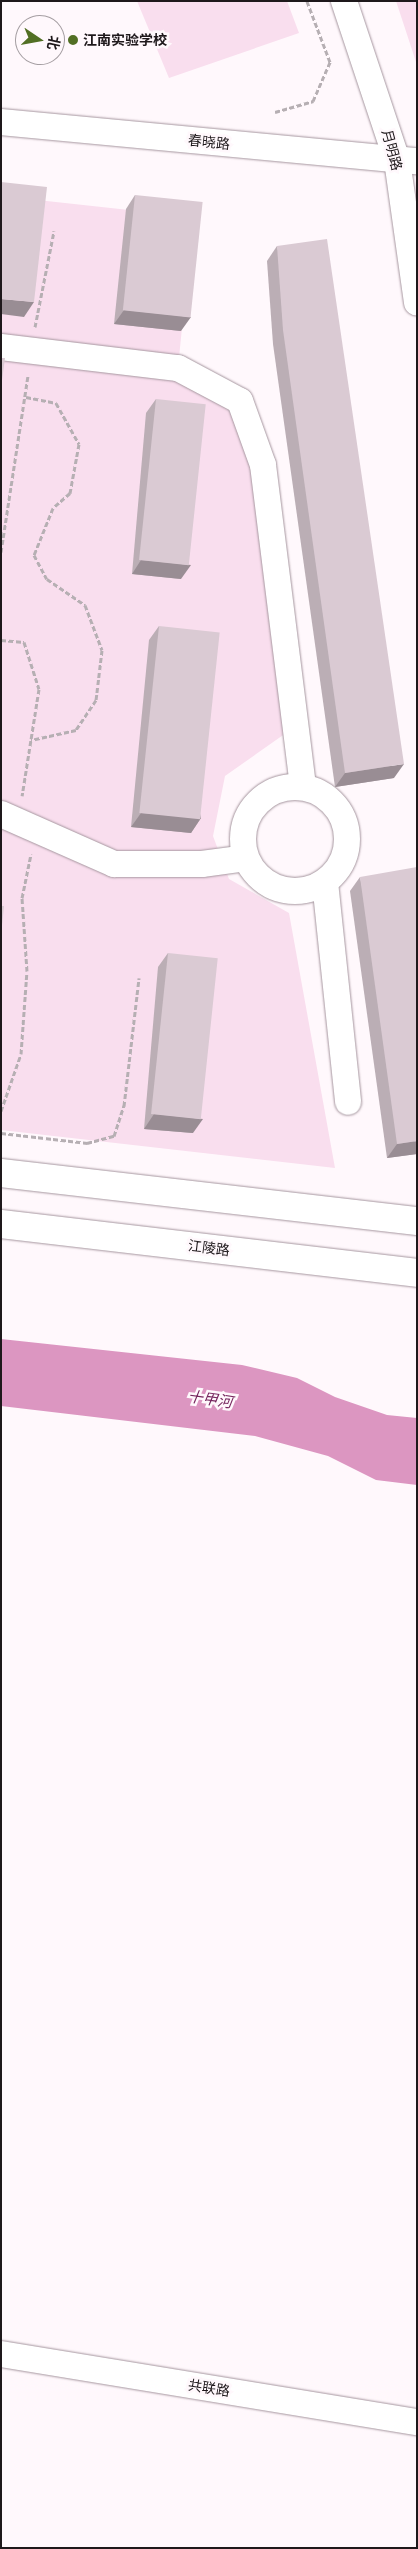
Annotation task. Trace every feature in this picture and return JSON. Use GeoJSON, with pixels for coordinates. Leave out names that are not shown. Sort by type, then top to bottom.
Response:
{"type":"FeatureCollection","features":[{"type":"Feature","properties":{"kind":"main road"},"geometry":{"type":"LineString","coordinates":[[1,1173],[417,1221]]}},
{"type":"Feature","properties":{"kind":"main road","name":"江陵路"},"geometry":{"type":"LineString","coordinates":[[1,1224],[417,1273]]}},
{"type":"Feature","properties":{"kind":"street","name":"月明路"},"geometry":{"type":"LineString","coordinates":[[344,1],[407,161],[417,303]]}},
{"type":"Feature","properties":{"kind":"street","name":"春晓路"},"geometry":{"type":"LineString","coordinates":[[1,122],[407,161]]}},
{"type":"Feature","properties":{"kind":"street"},"geometry":{"type":"LineString","coordinates":[[1,347],[178,368],[240,401],[263,465],[303,786]]}},
{"type":"Feature","properties":{"kind":"street"},"geometry":{"type":"LineString","coordinates":[[287,786],[303,786],[320,792],[334,803],[344,818],[348,836],[346,854],[338,870],[325,882],[311,889],[295,892],[280,889],[265,882],[254,872],[246,858],[243,843],[244,827],[254,806],[272,791],[287,786]]}},
{"type":"Feature","properties":{"kind":"street"},"geometry":{"type":"LineString","coordinates":[[18,822],[114,864],[202,864],[246,858]]}},
{"type":"Feature","properties":{"kind":"street"},"geometry":{"type":"LineString","coordinates":[[325,882],[348,1102]]}},
{"type":"Feature","properties":{"kind":"street","name":"共联路"},"geometry":{"type":"LineString","coordinates":[[1,2354],[417,2422]]}},
{"type":"Feature","properties":{"kind":"path"},"geometry":{"type":"LineString","coordinates":[[275,112],[314,101],[330,62],[307,1]]}},
{"type":"Feature","properties":{"kind":"path"},"geometry":{"type":"LineString","coordinates":[[1,552],[26,396],[30,350],[54,232]]}},
{"type":"Feature","properties":{"kind":"path"},"geometry":{"type":"LineString","coordinates":[[26,396],[56,403],[79,444],[70,493],[53,508],[34,554],[47,579],[85,605],[102,650],[96,700],[76,730],[31,740]]}},
{"type":"Feature","properties":{"kind":"path"},"geometry":{"type":"LineString","coordinates":[[1,640],[24,642],[39,689],[18,822],[27,971],[21,1054],[1,1111]]}},
{"type":"Feature","properties":{"kind":"path"},"geometry":{"type":"LineString","coordinates":[[1,1133],[87,1143],[114,1136],[124,1106],[139,978]]}},
{"type":"Feature","properties":{"kind":"shaded area"},"geometry":{"type":"Polygon","coordinates":[[[137,1],[287,1],[299,33],[169,78],[137,1]]]}},
{"type":"Feature","properties":{"kind":"shaded area"},"geometry":{"type":"Polygon","coordinates":[[[396,1],[417,1],[417,65],[396,1]]]}},
{"type":"Feature","properties":{"kind":"shaded area"},"geometry":{"type":"Polygon","coordinates":[[[1,196],[193,217],[178,368],[240,401],[296,726],[225,776],[213,836],[229,879],[289,913],[335,1168],[1,1130],[1,196]]]}},
{"type":"Feature","properties":{"kind":"water","name":"十甲河"},"geometry":{"type":"Polygon","coordinates":[[[1,1339],[242,1365],[297,1378],[335,1397],[387,1415],[417,1418],[417,1485],[376,1480],[328,1456],[255,1436],[1,1406],[1,1339]]]}},
{"type":"Feature","properties":{"kind":"building"},"geometry":{"type":"Polygon","coordinates":[[[1,182],[47,187],[34,302],[1,299],[1,182]]]}},
{"type":"Feature","properties":{"kind":"building"},"geometry":{"type":"Polygon","coordinates":[[[135,195],[203,202],[191,317],[123,310],[135,195]]]}},
{"type":"Feature","properties":{"kind":"building"},"geometry":{"type":"Polygon","coordinates":[[[327,239],[404,764],[345,773],[283,330],[277,246],[327,239]]]}},
{"type":"Feature","properties":{"kind":"building"},"geometry":{"type":"Polygon","coordinates":[[[1,358],[5,358],[1,388],[1,358]]]}},
{"type":"Feature","properties":{"kind":"building"},"geometry":{"type":"Polygon","coordinates":[[[156,399],[206,404],[189,565],[139,560],[156,399]]]}},
{"type":"Feature","properties":{"kind":"building"},"geometry":{"type":"Polygon","coordinates":[[[159,626],[220,632],[200,819],[139,813],[159,626]]]}},
{"type":"Feature","properties":{"kind":"building"},"geometry":{"type":"Polygon","coordinates":[[[417,867],[417,1141],[397,1144],[360,877],[417,867]]]}},
{"type":"Feature","properties":{"kind":"building"},"geometry":{"type":"Polygon","coordinates":[[[1,906],[4,906],[1,935],[1,906]]]}},
{"type":"Feature","properties":{"kind":"building"},"geometry":{"type":"Polygon","coordinates":[[[168,953],[218,958],[201,1119],[151,1114],[168,953]]]}},
{"type":"Feature","properties":{"kind":"place","name":"江南实验学校"},"geometry":{"type":"Point","coordinates":[73,40]}}]}
